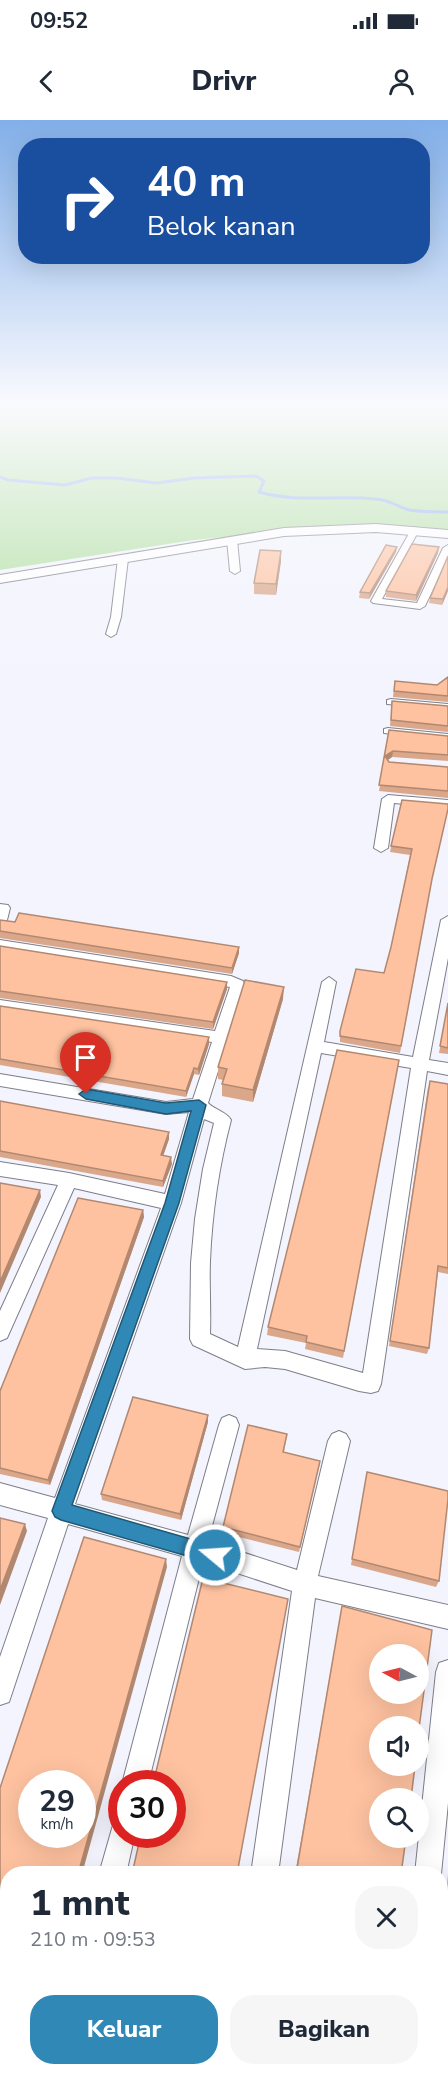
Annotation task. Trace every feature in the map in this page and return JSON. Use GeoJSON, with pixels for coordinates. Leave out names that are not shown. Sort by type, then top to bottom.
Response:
{"type":"FeatureCollection","features":[{"type":"Feature","properties":{"kind":"main road"},"geometry":{"type":"LineString","coordinates":[[0,579],[273,533],[376,528],[448,534]]}},
{"type":"Feature","properties":{"kind":"street"},"geometry":{"type":"LineString","coordinates":[[415,530],[376,601],[420,606],[448,548]]}},
{"type":"Feature","properties":{"kind":"street"},"geometry":{"type":"LineString","coordinates":[[232,540],[235,571]]}},
{"type":"Feature","properties":{"kind":"street"},"geometry":{"type":"LineString","coordinates":[[111,634],[116,617],[123,559]]}},
{"type":"Feature","properties":{"kind":"street"},"geometry":{"type":"LineString","coordinates":[[391,702],[448,707]]}},
{"type":"Feature","properties":{"kind":"street"},"geometry":{"type":"LineString","coordinates":[[388,731],[448,737]]}},
{"type":"Feature","properties":{"kind":"street"},"geometry":{"type":"LineString","coordinates":[[381,848],[388,799],[448,804]]}},
{"type":"Feature","properties":{"kind":"street"},"geometry":{"type":"LineString","coordinates":[[199,1105],[207,1113],[223,1120],[213,1158],[201,1248],[200,1339],[245,1360],[258,1357],[301,1363],[322,1372],[371,1384],[420,1064],[448,920]]}},
{"type":"Feature","properties":{"kind":"street"},"geometry":{"type":"LineString","coordinates":[[0,945],[231,981],[238,985],[199,1105],[172,1203],[61,1511],[0,1693]]}},
{"type":"Feature","properties":{"kind":"street"},"geometry":{"type":"LineString","coordinates":[[245,1360],[329,982]]}},
{"type":"Feature","properties":{"kind":"street"},"geometry":{"type":"LineString","coordinates":[[0,1005],[222,1038]]}},
{"type":"Feature","properties":{"kind":"street"},"geometry":{"type":"LineString","coordinates":[[315,1046],[448,1069]]}},
{"type":"Feature","properties":{"kind":"street"},"geometry":{"type":"LineString","coordinates":[[0,1080],[166,1108],[199,1105]]}},
{"type":"Feature","properties":{"kind":"street"},"geometry":{"type":"LineString","coordinates":[[0,1169],[69,1180],[172,1203]]}},
{"type":"Feature","properties":{"kind":"street"},"geometry":{"type":"LineString","coordinates":[[0,1332],[69,1180]]}},
{"type":"Feature","properties":{"kind":"street"},"geometry":{"type":"LineString","coordinates":[[139,1770],[229,1425]]}},
{"type":"Feature","properties":{"kind":"street"},"geometry":{"type":"LineString","coordinates":[[265,1866],[305,1584],[339,1441]]}},
{"type":"Feature","properties":{"kind":"street"},"geometry":{"type":"LineString","coordinates":[[0,1494],[195,1548],[305,1584],[448,1617]]}},
{"type":"Feature","properties":{"kind":"street"},"geometry":{"type":"LineString","coordinates":[[429,1866],[448,1672]]}},
{"type":"Feature","properties":{"kind":"street"},"geometry":{"type":"LineString","coordinates":[[114,1866],[118,1848]]}},
{"type":"Feature","properties":{"kind":"green space"},"geometry":{"type":"Polygon","coordinates":[[[0,493],[448,493],[448,531],[352,524],[194,540],[0,570],[0,493]]]}},
{"type":"Feature","properties":{"kind":"building"},"geometry":{"type":"Polygon","coordinates":[[[412,544],[439,547],[416,595],[386,591],[412,544]]]}},
{"type":"Feature","properties":{"kind":"building"},"geometry":{"type":"Polygon","coordinates":[[[386,545],[397,547],[370,593],[360,592],[386,545]]]}},
{"type":"Feature","properties":{"kind":"building"},"geometry":{"type":"Polygon","coordinates":[[[260,550],[281,551],[276,584],[254,583],[260,550]]]}},
{"type":"Feature","properties":{"kind":"building"},"geometry":{"type":"Polygon","coordinates":[[[448,556],[448,587],[443,599],[430,598],[448,556]]]}},
{"type":"Feature","properties":{"kind":"building"},"geometry":{"type":"Polygon","coordinates":[[[448,677],[448,696],[394,691],[395,681],[437,685],[448,677]]]}},
{"type":"Feature","properties":{"kind":"building"},"geometry":{"type":"Polygon","coordinates":[[[392,701],[448,706],[448,726],[391,720],[392,701]]]}},
{"type":"Feature","properties":{"kind":"building"},"geometry":{"type":"Polygon","coordinates":[[[389,730],[448,736],[448,755],[393,751],[385,756],[389,762],[448,767],[448,791],[379,785],[389,730]]]}},
{"type":"Feature","properties":{"kind":"building"},"geometry":{"type":"Polygon","coordinates":[[[402,800],[448,804],[448,809],[432,879],[401,1046],[340,1036],[340,1031],[356,969],[384,973],[391,947],[412,849],[391,846],[402,800]]]}},
{"type":"Feature","properties":{"kind":"building"},"geometry":{"type":"Polygon","coordinates":[[[19,913],[239,947],[232,968],[0,931],[0,920],[15,922],[19,913]]]}},
{"type":"Feature","properties":{"kind":"building"},"geometry":{"type":"Polygon","coordinates":[[[0,946],[227,982],[213,1022],[0,991],[0,946]]]}},
{"type":"Feature","properties":{"kind":"building"},"geometry":{"type":"Polygon","coordinates":[[[245,980],[284,987],[253,1090],[222,1084],[227,1069],[218,1067],[245,980]]]}},
{"type":"Feature","properties":{"kind":"building"},"geometry":{"type":"Polygon","coordinates":[[[448,1003],[448,1048],[440,1046],[448,1003]]]}},
{"type":"Feature","properties":{"kind":"building"},"geometry":{"type":"Polygon","coordinates":[[[0,1006],[209,1037],[198,1069],[194,1068],[186,1091],[0,1059],[0,1006]]]}},
{"type":"Feature","properties":{"kind":"building"},"geometry":{"type":"Polygon","coordinates":[[[337,1050],[399,1060],[344,1351],[306,1342],[307,1336],[268,1327],[337,1050]]]}},
{"type":"Feature","properties":{"kind":"building"},"geometry":{"type":"Polygon","coordinates":[[[430,1081],[448,1084],[448,1268],[438,1266],[429,1348],[390,1341],[430,1081]]]}},
{"type":"Feature","properties":{"kind":"building"},"geometry":{"type":"Polygon","coordinates":[[[0,1101],[169,1132],[161,1155],[171,1157],[163,1181],[0,1151],[0,1101]]]}},
{"type":"Feature","properties":{"kind":"building"},"geometry":{"type":"Polygon","coordinates":[[[0,1183],[40,1190],[0,1282],[0,1183]]]}},
{"type":"Feature","properties":{"kind":"building"},"geometry":{"type":"Polygon","coordinates":[[[78,1198],[143,1210],[48,1480],[0,1468],[0,1391],[78,1198]]]}},
{"type":"Feature","properties":{"kind":"building"},"geometry":{"type":"Polygon","coordinates":[[[133,1397],[208,1415],[180,1514],[101,1494],[133,1397]]]}},
{"type":"Feature","properties":{"kind":"building"},"geometry":{"type":"Polygon","coordinates":[[[248,1425],[287,1434],[283,1452],[320,1461],[300,1547],[223,1527],[248,1425]]]}},
{"type":"Feature","properties":{"kind":"building"},"geometry":{"type":"Polygon","coordinates":[[[367,1472],[448,1491],[439,1581],[352,1559],[367,1472]]]}},
{"type":"Feature","properties":{"kind":"building"},"geometry":{"type":"Polygon","coordinates":[[[0,1518],[25,1524],[0,1590],[0,1518]]]}},
{"type":"Feature","properties":{"kind":"building"},"geometry":{"type":"Polygon","coordinates":[[[84,1537],[166,1559],[96,1810],[96,1770],[18,1770],[18,1848],[85,1848],[80,1866],[0,1866],[0,1788],[84,1537]]]}},
{"type":"Feature","properties":{"kind":"building"},"geometry":{"type":"Polygon","coordinates":[[[203,1578],[288,1599],[238,1866],[134,1866],[138,1848],[186,1848],[186,1770],[156,1770],[203,1578]]]}},
{"type":"Feature","properties":{"kind":"building"},"geometry":{"type":"Polygon","coordinates":[[[342,1606],[432,1630],[429,1653],[429,1644],[369,1644],[369,1704],[422,1704],[421,1716],[369,1716],[369,1776],[414,1776],[412,1788],[369,1788],[369,1848],[405,1848],[402,1866],[297,1866],[342,1606]]]}},
{"type":"Feature","properties":{"kind":"waterway"},"geometry":{"type":"LineString","coordinates":[[265,493],[302,498],[375,499],[411,510],[448,512]]}},
{"type":"Feature","properties":{"kind":"route"},"geometry":{"type":"LineString","coordinates":[[86,1094],[166,1108],[199,1105],[172,1203],[61,1511],[215,1555]]}}]}
